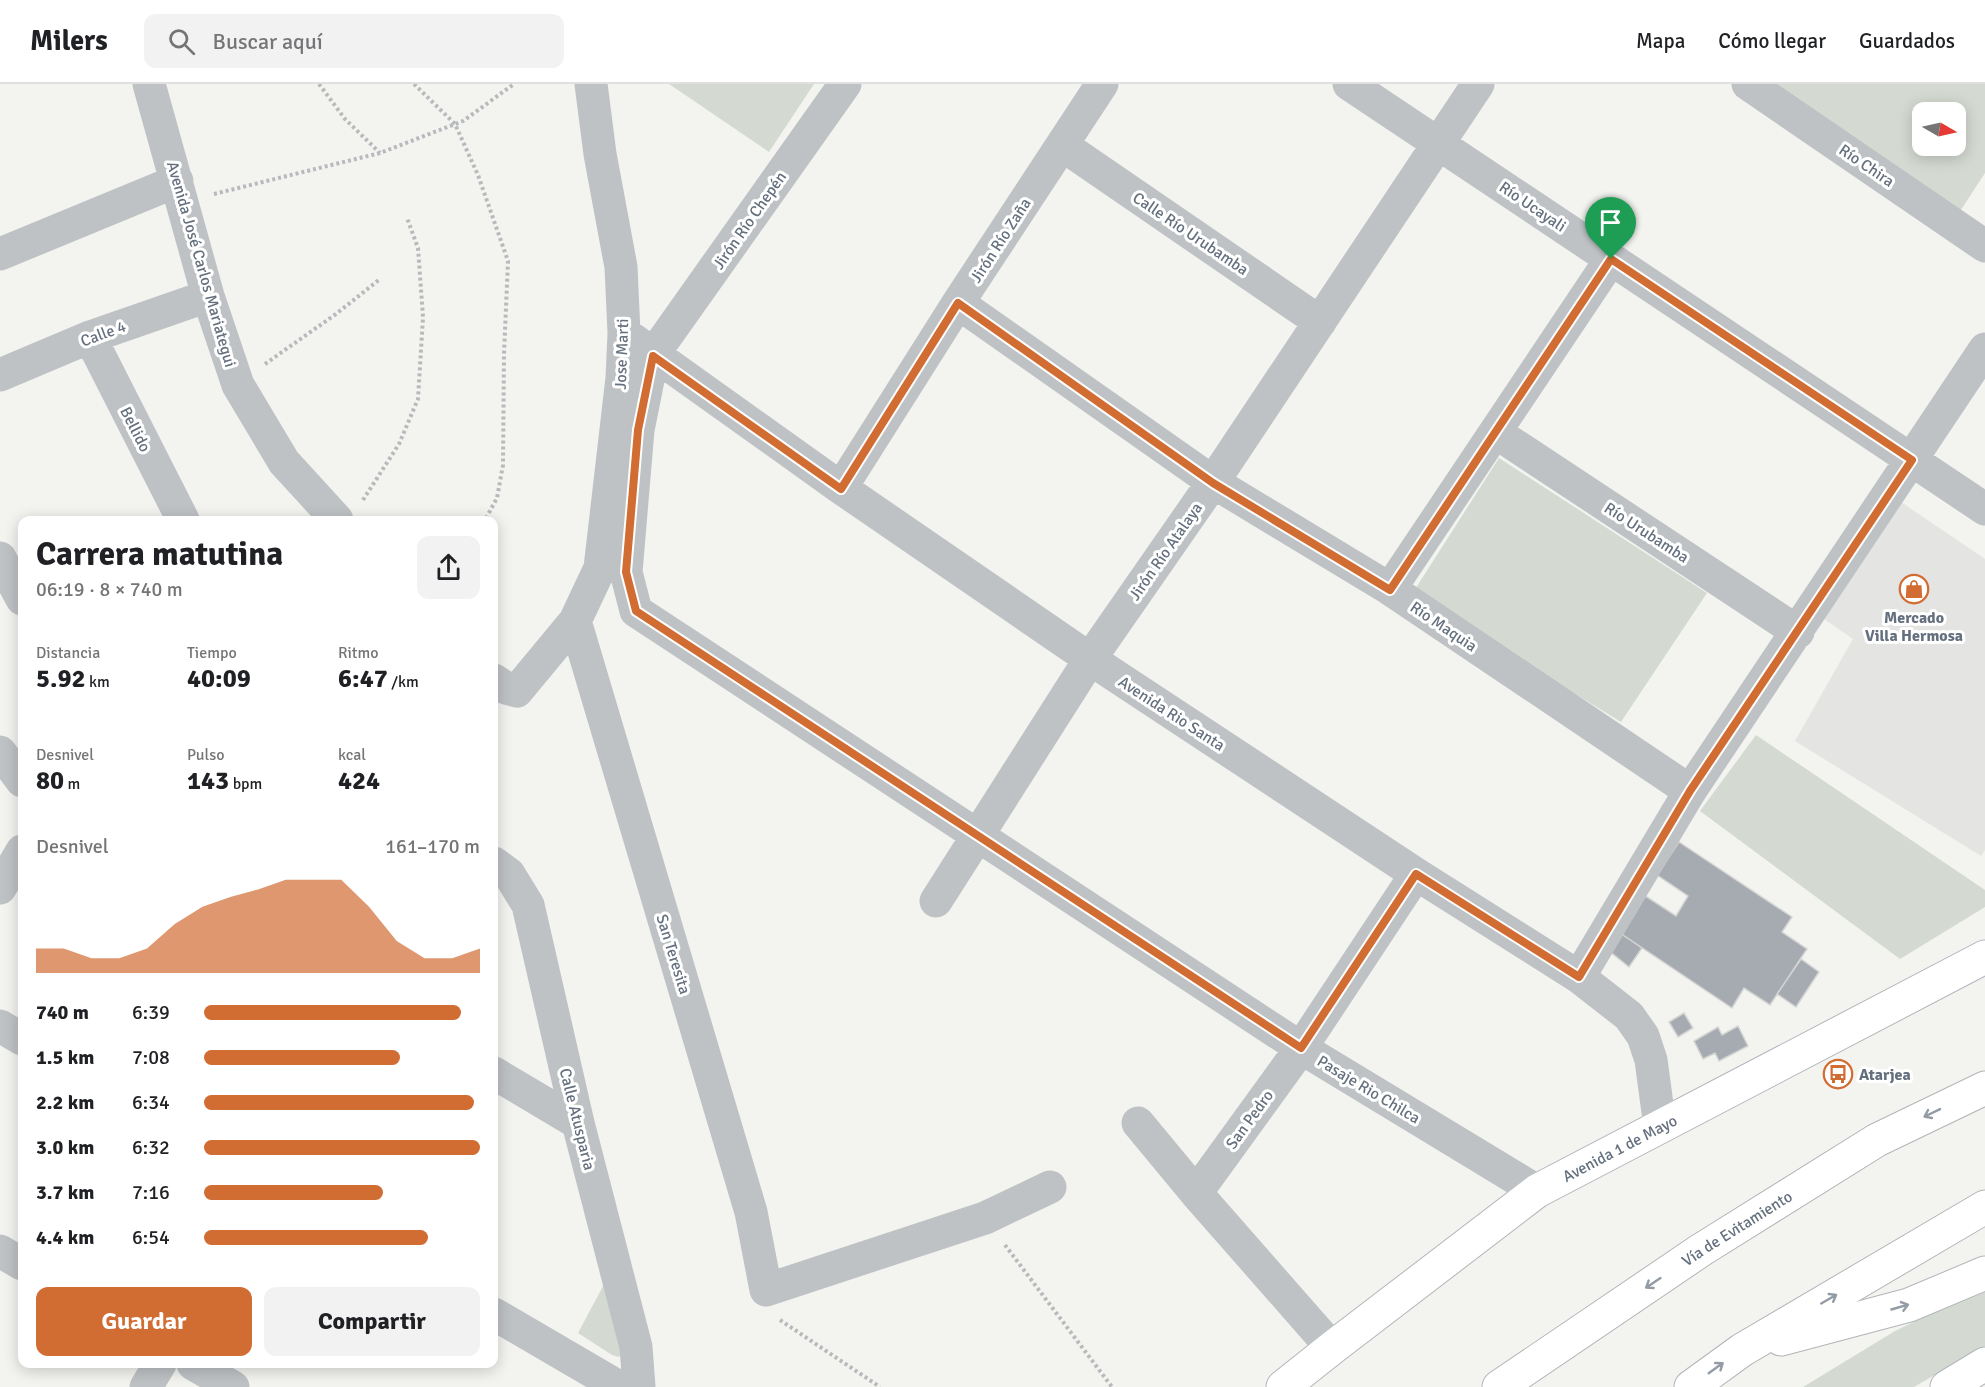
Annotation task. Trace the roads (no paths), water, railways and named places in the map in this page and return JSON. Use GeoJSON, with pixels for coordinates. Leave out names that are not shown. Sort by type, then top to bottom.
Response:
{"type":"FeatureCollection","features":[{"type":"Feature","properties":{"kind":"main road","name":"Avenida 1 de Mayo"},"geometry":{"type":"LineString","coordinates":[[1283,1387],[1537,1191],[1985,957]]}},
{"type":"Feature","properties":{"kind":"main road","name":"Vía de Evitamiento"},"geometry":{"type":"LineString","coordinates":[[1499,1387],[1701,1250],[1877,1140],[1985,1088]]}},
{"type":"Feature","properties":{"kind":"main road"},"geometry":{"type":"LineString","coordinates":[[1691,1387],[1742,1350],[1985,1207]]}},
{"type":"Feature","properties":{"kind":"main road"},"geometry":{"type":"LineString","coordinates":[[1742,1350],[1908,1305],[1985,1274]]}},
{"type":"Feature","properties":{"kind":"main road"},"geometry":{"type":"LineString","coordinates":[[1947,1387],[1985,1364]]}},
{"type":"Feature","properties":{"kind":"street","name":"Avenida José Carlos Mariategui"},"geometry":{"type":"LineString","coordinates":[[149,84],[208,296],[238,385],[284,462],[349,512]]}},
{"type":"Feature","properties":{"kind":"street","name":"Jose Marti"},"geometry":{"type":"LineString","coordinates":[[575,621],[600,568],[622,378],[624,333],[621,267],[600,154],[591,84]]}},
{"type":"Feature","properties":{"kind":"street","name":"Jirón Río Chepén"},"geometry":{"type":"LineString","coordinates":[[653,356],[845,84]]}},
{"type":"Feature","properties":{"kind":"street","name":"Jirón Río Zaña"},"geometry":{"type":"LineString","coordinates":[[841,489],[958,303],[1102,84]]}},
{"type":"Feature","properties":{"kind":"street","name":"Río Ucayali"},"geometry":{"type":"LineString","coordinates":[[1349,84],[1985,509]]}},
{"type":"Feature","properties":{"kind":"street","name":"Jirón Río Atalaya"},"geometry":{"type":"LineString","coordinates":[[936,901],[1090,659],[1213,483],[1478,84]]}},
{"type":"Feature","properties":{"kind":"street","name":"Río Chira"},"geometry":{"type":"LineString","coordinates":[[1748,84],[1985,246]]}},
{"type":"Feature","properties":{"kind":"street","name":"Calle Río Urubamba"},"geometry":{"type":"LineString","coordinates":[[1062,145],[1320,322]]}},
{"type":"Feature","properties":{"kind":"street"},"geometry":{"type":"LineString","coordinates":[[0,254],[180,192]]}},
{"type":"Feature","properties":{"kind":"street"},"geometry":{"type":"LineString","coordinates":[[1390,590],[1611,259]]}},
{"type":"Feature","properties":{"kind":"street","name":"Calle 4"},"geometry":{"type":"LineString","coordinates":[[0,375],[90,337],[208,296]]}},
{"type":"Feature","properties":{"kind":"street","name":"Río Maquia"},"geometry":{"type":"LineString","coordinates":[[958,303],[1213,483],[1390,590],[1690,791]]}},
{"type":"Feature","properties":{"kind":"street","name":"Avenida Rio Santa"},"geometry":{"type":"LineString","coordinates":[[624,333],[841,489],[1090,659],[1416,874],[1579,977],[1629,1016],[1643,1036],[1651,1060],[1660,1127]]}},
{"type":"Feature","properties":{"kind":"street","name":"Bellido"},"geometry":{"type":"LineString","coordinates":[[90,337],[181,516]]}},
{"type":"Feature","properties":{"kind":"street"},"geometry":{"type":"LineString","coordinates":[[1579,977],[1690,791],[1985,350]]}},
{"type":"Feature","properties":{"kind":"street","name":"Pasaje Rio Chilca"},"geometry":{"type":"LineString","coordinates":[[653,356],[638,430],[626,572],[636,611],[1301,1048],[1537,1191]]}},
{"type":"Feature","properties":{"kind":"street","name":"Río Urubamba"},"geometry":{"type":"LineString","coordinates":[[1496,432],[1798,632]]}},
{"type":"Feature","properties":{"kind":"street"},"geometry":{"type":"LineString","coordinates":[[0,558],[18,592]]}},
{"type":"Feature","properties":{"kind":"street"},"geometry":{"type":"LineString","coordinates":[[498,683],[506,688],[517,690],[575,621]]}},
{"type":"Feature","properties":{"kind":"street","name":"San Teresita"},"geometry":{"type":"LineString","coordinates":[[575,621],[751,1212],[766,1290],[985,1218],[1050,1187]]}},
{"type":"Feature","properties":{"kind":"street"},"geometry":{"type":"LineString","coordinates":[[0,752],[18,776]]}},
{"type":"Feature","properties":{"kind":"street"},"geometry":{"type":"LineString","coordinates":[[0,888],[18,858]]}},
{"type":"Feature","properties":{"kind":"street","name":"Calle Atusparia"},"geometry":{"type":"LineString","coordinates":[[498,866],[509,874],[528,905],[578,1123],[636,1347],[639,1387]]}},
{"type":"Feature","properties":{"kind":"street","name":"San Pedro"},"geometry":{"type":"LineString","coordinates":[[1196,1194],[1301,1048],[1416,874]]}},
{"type":"Feature","properties":{"kind":"street"},"geometry":{"type":"LineString","coordinates":[[0,1026],[18,1037]]}},
{"type":"Feature","properties":{"kind":"street"},"geometry":{"type":"LineString","coordinates":[[498,1075],[578,1123]]}},
{"type":"Feature","properties":{"kind":"street"},"geometry":{"type":"LineString","coordinates":[[1138,1123],[1196,1194],[1332,1347]]}},
{"type":"Feature","properties":{"kind":"street"},"geometry":{"type":"LineString","coordinates":[[0,1251],[18,1262]]}},
{"type":"Feature","properties":{"kind":"street"},"geometry":{"type":"LineString","coordinates":[[498,1316],[619,1387]]}},
{"type":"Feature","properties":{"kind":"street"},"geometry":{"type":"LineString","coordinates":[[146,1387],[158,1368]]}},
{"type":"Feature","properties":{"kind":"street"},"geometry":{"type":"LineString","coordinates":[[200,1368],[233,1387]]}},
{"type":"Feature","properties":{"kind":"place","name":"Mercado Villa Hermosa"},"geometry":{"type":"Point","coordinates":[1914,589]}},
{"type":"Feature","properties":{"kind":"place","name":"Atarjea"},"geometry":{"type":"Point","coordinates":[1838,1074]}}]}
